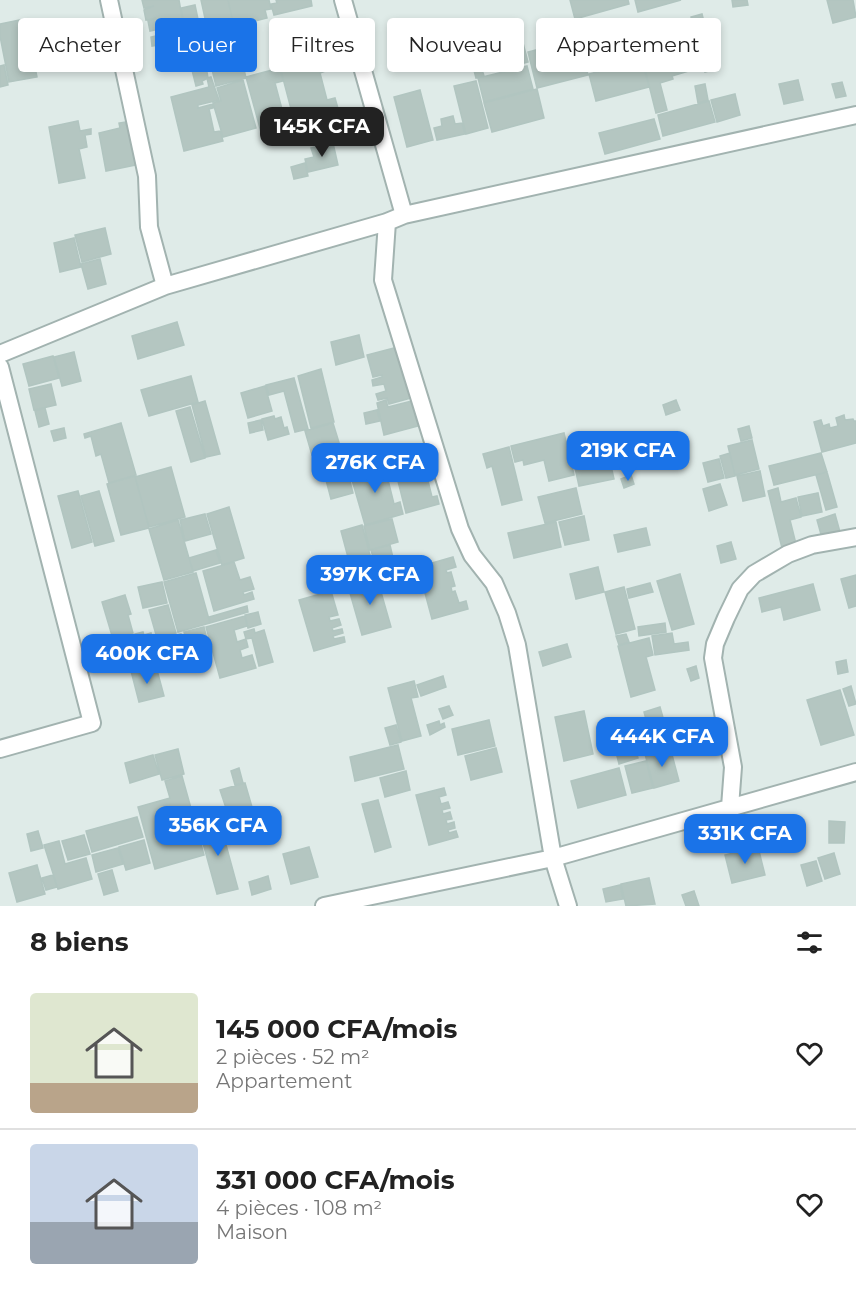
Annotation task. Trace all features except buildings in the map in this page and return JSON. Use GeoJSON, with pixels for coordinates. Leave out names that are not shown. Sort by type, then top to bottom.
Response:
{"type":"FeatureCollection","features":[{"type":"Feature","properties":{"kind":"street"},"geometry":{"type":"LineString","coordinates":[[109,0],[147,176],[149,227],[165,286]]}},
{"type":"Feature","properties":{"kind":"street"},"geometry":{"type":"LineString","coordinates":[[343,0],[404,215]]}},
{"type":"Feature","properties":{"kind":"street"},"geometry":{"type":"LineString","coordinates":[[0,354],[165,286],[387,222],[404,215],[856,115]]}},
{"type":"Feature","properties":{"kind":"street"},"geometry":{"type":"LineString","coordinates":[[387,222],[383,280],[460,529],[472,555],[494,583],[517,645],[553,858],[568,906]]}},
{"type":"Feature","properties":{"kind":"street"},"geometry":{"type":"LineString","coordinates":[[0,367],[92,723],[0,749]]}},
{"type":"Feature","properties":{"kind":"street"},"geometry":{"type":"LineString","coordinates":[[730,807],[734,767],[714,658],[715,644],[726,618],[740,589],[753,574],[788,554],[812,545],[856,537]]}},
{"type":"Feature","properties":{"kind":"street"},"geometry":{"type":"LineString","coordinates":[[324,906],[553,858],[856,772]]}}]}
